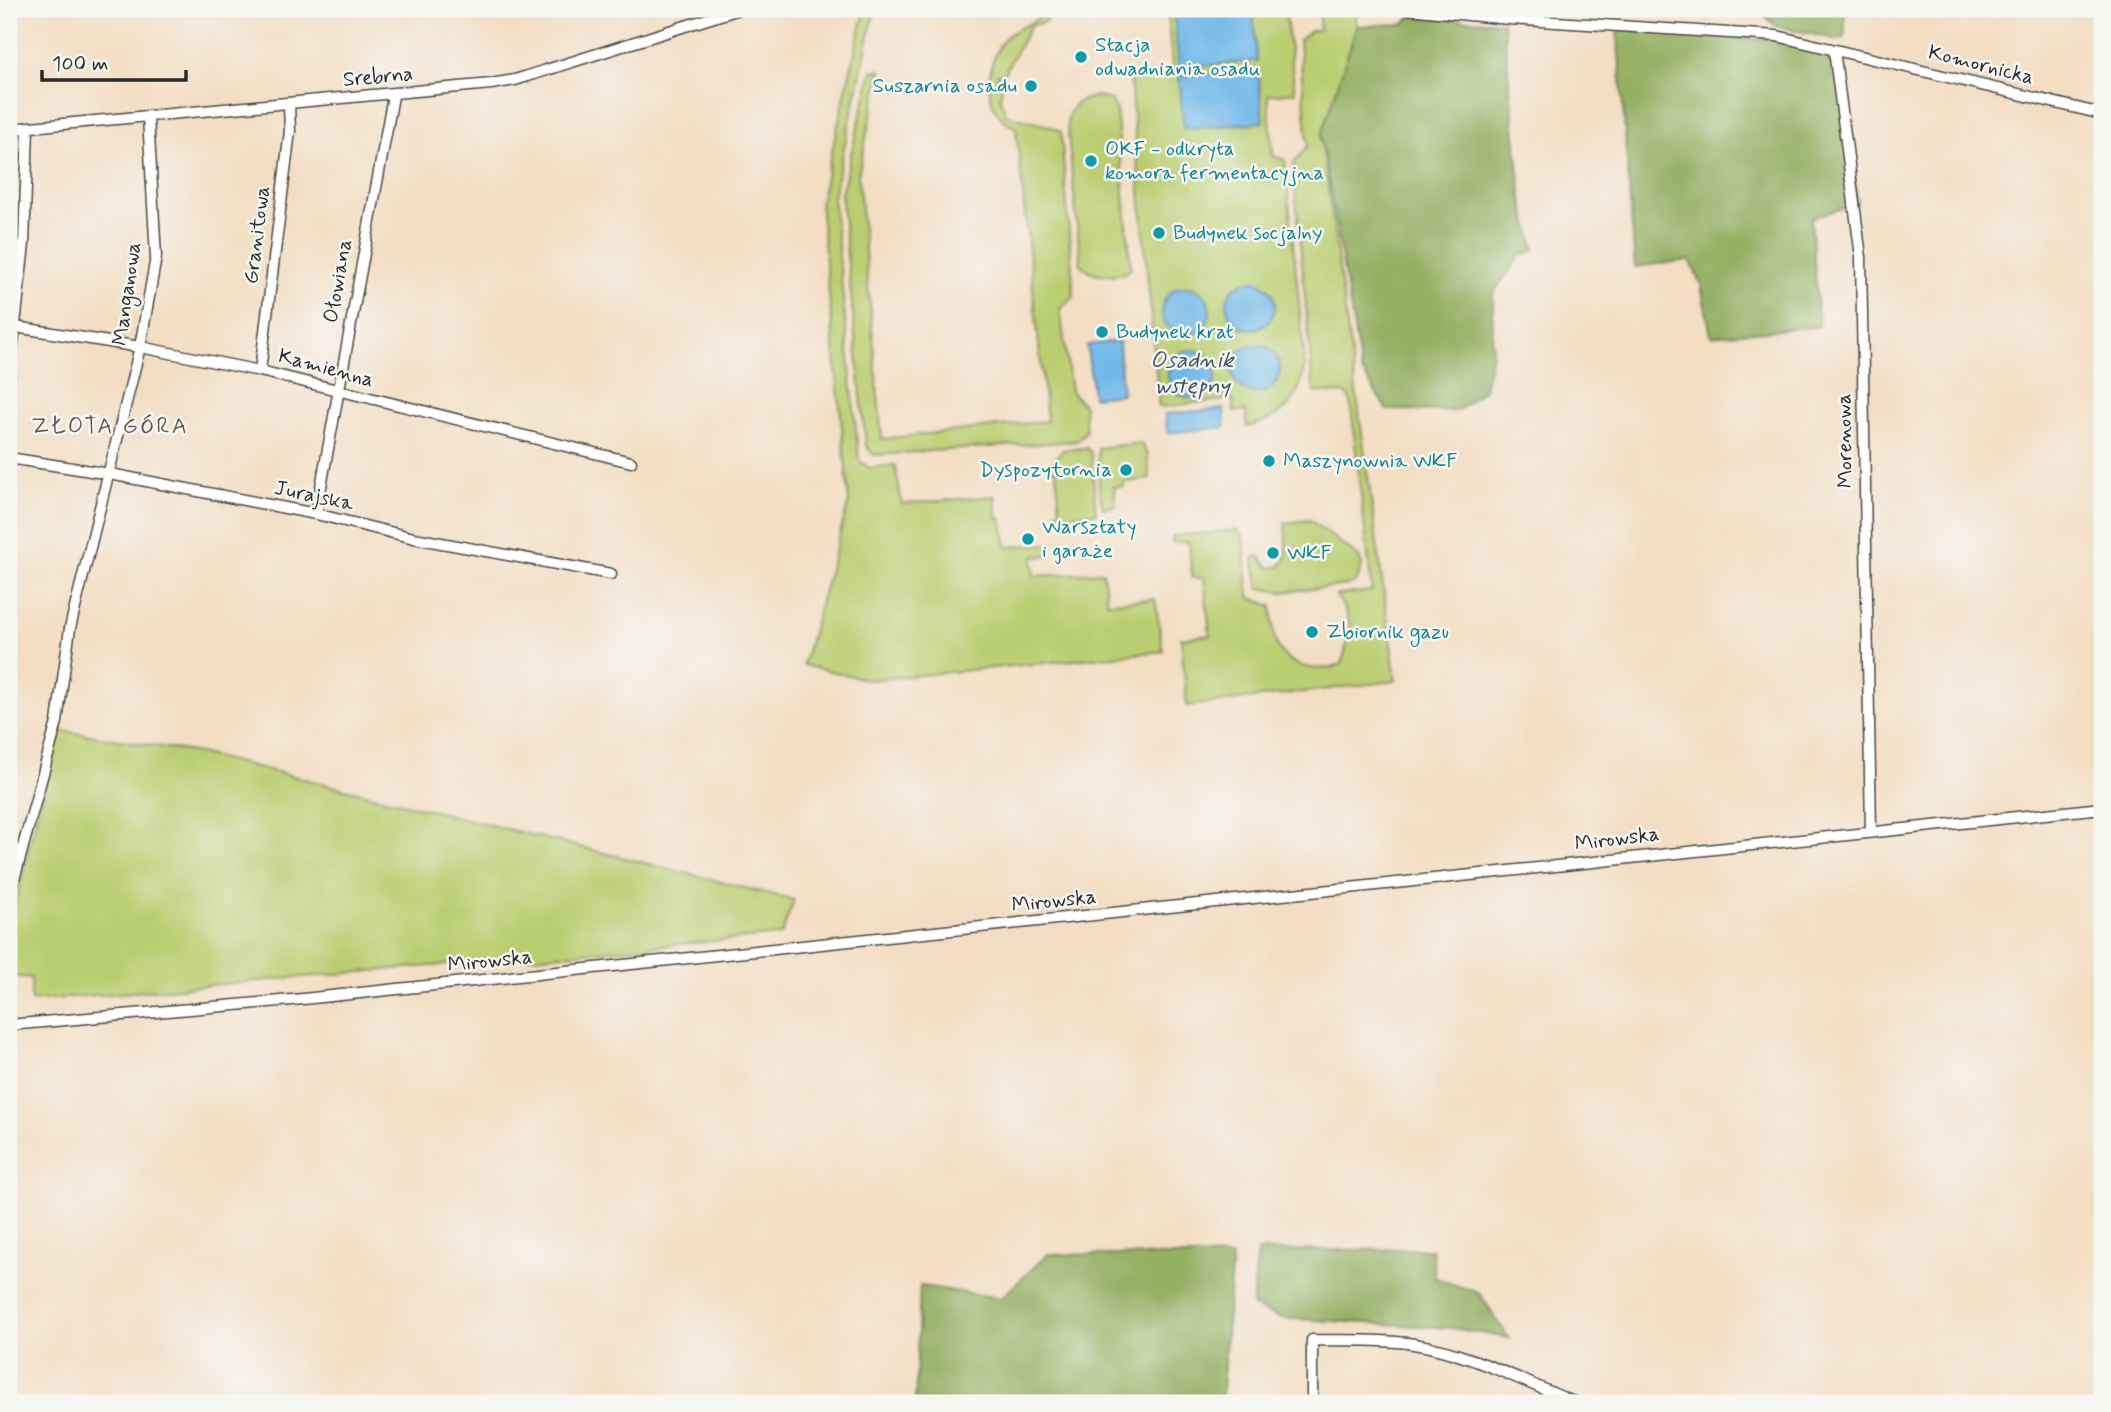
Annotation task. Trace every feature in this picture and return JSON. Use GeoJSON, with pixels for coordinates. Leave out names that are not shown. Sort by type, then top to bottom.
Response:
{"type":"FeatureCollection","features":[{"type":"Feature","properties":{"kind":"street","name":"Srebrna"},"geometry":{"type":"LineString","coordinates":[[9,128],[393,96],[515,80],[739,9]]}},
{"type":"Feature","properties":{"kind":"street"},"geometry":{"type":"LineString","coordinates":[[1409,9],[1509,19],[1777,36],[1834,50]]}},
{"type":"Feature","properties":{"kind":"street","name":"Komornicka"},"geometry":{"type":"LineString","coordinates":[[1834,50],[2102,114]]}},
{"type":"Feature","properties":{"kind":"street","name":"Morenowa"},"geometry":{"type":"LineString","coordinates":[[1834,50],[1861,257],[1871,832]]}},
{"type":"Feature","properties":{"kind":"street","name":"Ołowiana"},"geometry":{"type":"LineString","coordinates":[[316,514],[393,96]]}},
{"type":"Feature","properties":{"kind":"street","name":"Granitowa"},"geometry":{"type":"LineString","coordinates":[[260,371],[290,131],[289,104]]}},
{"type":"Feature","properties":{"kind":"street","name":"Manganowa"},"geometry":{"type":"LineString","coordinates":[[9,898],[57,722],[70,628],[140,347],[156,257],[148,117]]}},
{"type":"Feature","properties":{"kind":"street"},"geometry":{"type":"LineString","coordinates":[[9,378],[11,326],[24,244],[28,127]]}},
{"type":"Feature","properties":{"kind":"street","name":"Kamienna"},"geometry":{"type":"LineString","coordinates":[[11,326],[140,347],[260,371],[338,393],[631,462]]}},
{"type":"Feature","properties":{"kind":"street","name":"Jurajska"},"geometry":{"type":"LineString","coordinates":[[9,458],[110,474],[316,514],[414,538],[611,574]]}},
{"type":"Feature","properties":{"kind":"street","name":"Mirowska"},"geometry":{"type":"LineString","coordinates":[[9,1025],[399,989],[2102,808]]}},
{"type":"Feature","properties":{"kind":"street"},"geometry":{"type":"LineString","coordinates":[[1312,1403],[1312,1340],[1397,1342],[1429,1348],[1460,1356],[1576,1403]]}},
{"type":"Feature","properties":{"kind":"green space"},"geometry":{"type":"Polygon","coordinates":[[[865,9],[875,9],[833,197],[859,460],[869,468],[895,465],[902,504],[995,496],[997,518],[1001,518],[1007,547],[1050,544],[1049,556],[1033,557],[1034,576],[1103,572],[1107,602],[1155,599],[1163,651],[870,680],[803,665],[849,501],[820,202],[865,9]]]}},
{"type":"Feature","properties":{"kind":"green space"},"geometry":{"type":"Polygon","coordinates":[[[1043,9],[1048,9],[1046,22],[1031,25],[1003,75],[998,74],[997,82],[1002,84],[1000,99],[1006,114],[1061,132],[1074,296],[1060,309],[1071,391],[1084,406],[1086,431],[1077,441],[874,455],[866,446],[841,194],[872,71],[881,70],[858,175],[882,439],[1047,421],[1016,128],[1005,121],[997,111],[990,87],[993,61],[1005,38],[1038,18],[1043,9]]]}},
{"type":"Feature","properties":{"kind":"green space"},"geometry":{"type":"Polygon","coordinates":[[[1167,9],[1285,9],[1295,92],[1268,95],[1273,156],[1285,160],[1305,365],[1299,389],[1289,405],[1274,417],[1247,427],[1246,411],[1234,412],[1233,399],[1159,407],[1130,78],[1173,74],[1167,9]]]}},
{"type":"Feature","properties":{"kind":"green space"},"geometry":{"type":"Polygon","coordinates":[[[1320,9],[1355,9],[1357,26],[1321,137],[1396,681],[1187,706],[1181,638],[1210,635],[1204,578],[1192,578],[1189,542],[1172,543],[1173,536],[1238,530],[1244,539],[1249,597],[1272,606],[1273,631],[1277,645],[1289,659],[1306,667],[1325,668],[1342,664],[1350,629],[1347,614],[1336,595],[1372,591],[1350,398],[1347,394],[1315,392],[1313,385],[1293,164],[1308,146],[1299,40],[1310,31],[1319,30],[1320,9]]]}},
{"type":"Feature","properties":{"kind":"green space"},"geometry":{"type":"Polygon","coordinates":[[[1757,9],[1845,9],[1845,37],[1839,40],[1776,26],[1757,9]]]}},
{"type":"Feature","properties":{"kind":"green space"},"geometry":{"type":"Polygon","coordinates":[[[1410,17],[1503,22],[1522,200],[1535,250],[1519,257],[1493,294],[1492,355],[1484,390],[1457,411],[1387,410],[1361,370],[1321,137],[1357,26],[1404,24],[1410,17]]]}},
{"type":"Feature","properties":{"kind":"green space"},"geometry":{"type":"Polygon","coordinates":[[[1617,28],[1773,40],[1838,54],[1858,203],[1811,218],[1819,326],[1711,336],[1701,285],[1690,260],[1635,267],[1617,28]]]}},
{"type":"Feature","properties":{"kind":"green space"},"geometry":{"type":"Polygon","coordinates":[[[1097,96],[1111,100],[1116,109],[1131,268],[1126,273],[1097,274],[1081,265],[1067,123],[1070,111],[1076,104],[1097,96]]]}},
{"type":"Feature","properties":{"kind":"green space"},"geometry":{"type":"Polygon","coordinates":[[[1141,443],[1147,454],[1150,479],[1124,482],[1124,486],[1114,487],[1116,506],[1103,508],[1099,490],[1098,448],[1141,443]]]}},
{"type":"Feature","properties":{"kind":"green space"},"geometry":{"type":"Polygon","coordinates":[[[1086,448],[1091,452],[1096,513],[1057,516],[1056,511],[1060,511],[1056,470],[1052,470],[1052,463],[1062,450],[1086,448]]]}},
{"type":"Feature","properties":{"kind":"green space"},"geometry":{"type":"Polygon","coordinates":[[[1310,520],[1359,557],[1362,565],[1357,581],[1350,585],[1281,592],[1259,588],[1253,558],[1259,556],[1270,568],[1281,566],[1287,556],[1285,523],[1310,520]]]}},
{"type":"Feature","properties":{"kind":"green space"},"geometry":{"type":"Polygon","coordinates":[[[58,730],[199,753],[794,900],[781,935],[31,1001],[31,978],[9,976],[9,928],[58,730]]]}},
{"type":"Feature","properties":{"kind":"green space"},"geometry":{"type":"Polygon","coordinates":[[[1432,1249],[1435,1278],[1479,1293],[1509,1338],[1452,1328],[1280,1318],[1252,1306],[1258,1251],[1432,1249]]]}},
{"type":"Feature","properties":{"kind":"green space"},"geometry":{"type":"Polygon","coordinates":[[[1048,1254],[1232,1257],[1221,1403],[915,1403],[920,1286],[1001,1298],[1048,1254]]]}},
{"type":"Feature","properties":{"kind":"water"},"geometry":{"type":"Polygon","coordinates":[[[1253,9],[1257,61],[1179,68],[1174,16],[1253,9]]]}},
{"type":"Feature","properties":{"kind":"water"},"geometry":{"type":"Polygon","coordinates":[[[1258,69],[1263,122],[1184,129],[1179,76],[1258,69]]]}},
{"type":"Feature","properties":{"kind":"water","name":"Osadnik wstępny"},"geometry":{"type":"Polygon","coordinates":[[[1251,281],[1260,282],[1268,288],[1274,296],[1274,314],[1268,322],[1260,328],[1251,329],[1242,328],[1234,322],[1228,314],[1227,305],[1228,296],[1234,288],[1242,282],[1251,281]]]}},
{"type":"Feature","properties":{"kind":"water","name":"Osadnik wstępny"},"geometry":{"type":"Polygon","coordinates":[[[1186,287],[1195,288],[1203,294],[1209,302],[1209,320],[1203,328],[1195,334],[1186,335],[1177,334],[1169,328],[1163,320],[1162,311],[1163,302],[1169,294],[1177,288],[1186,287]]]}},
{"type":"Feature","properties":{"kind":"water"},"geometry":{"type":"Polygon","coordinates":[[[1119,341],[1122,394],[1093,397],[1087,345],[1119,341]]]}},
{"type":"Feature","properties":{"kind":"water","name":"Osadnik wstępny"},"geometry":{"type":"Polygon","coordinates":[[[1256,345],[1265,346],[1273,352],[1279,360],[1279,378],[1273,386],[1265,392],[1256,393],[1247,392],[1239,386],[1233,378],[1232,369],[1233,360],[1239,352],[1247,346],[1256,345]]]}},
{"type":"Feature","properties":{"kind":"water","name":"Osadnik wstępny"},"geometry":{"type":"Polygon","coordinates":[[[1192,350],[1201,351],[1209,357],[1215,365],[1215,383],[1209,391],[1201,397],[1192,398],[1183,397],[1175,391],[1169,383],[1168,374],[1169,365],[1175,357],[1183,351],[1192,350]]]}},
{"type":"Feature","properties":{"kind":"water"},"geometry":{"type":"Polygon","coordinates":[[[1224,409],[1225,427],[1167,433],[1165,414],[1224,409]]]}},
{"type":"Feature","properties":{"kind":"place","name":"Stacja odwadniania osadu"},"geometry":{"type":"Point","coordinates":[1081,57]}},
{"type":"Feature","properties":{"kind":"place","name":"Suszarnia osadu"},"geometry":{"type":"Point","coordinates":[1031,86]}},
{"type":"Feature","properties":{"kind":"place","name":"OKF - odkryta komora fermentacyjna"},"geometry":{"type":"Point","coordinates":[1091,161]}},
{"type":"Feature","properties":{"kind":"place","name":"Budynek socjalny"},"geometry":{"type":"Point","coordinates":[1159,233]}},
{"type":"Feature","properties":{"kind":"place","name":"Budynek krat"},"geometry":{"type":"Point","coordinates":[1102,332]}},
{"type":"Feature","properties":{"kind":"place","name":"Maszynownia WKF"},"geometry":{"type":"Point","coordinates":[1269,461]}},
{"type":"Feature","properties":{"kind":"place","name":"Dyspozytornia"},"geometry":{"type":"Point","coordinates":[1126,470]}},
{"type":"Feature","properties":{"kind":"place","name":"Warsztaty i garaże"},"geometry":{"type":"Point","coordinates":[1028,539]}},
{"type":"Feature","properties":{"kind":"place","name":"WKF"},"geometry":{"type":"Point","coordinates":[1273,553]}},
{"type":"Feature","properties":{"kind":"place","name":"Zbiornik gazu"},"geometry":{"type":"Point","coordinates":[1312,632]}},
{"type":"Feature","properties":{"kind":"district","name":"ZŁOTA GÓRA"},"geometry":{"type":"Point","coordinates":[110,427]}}]}
